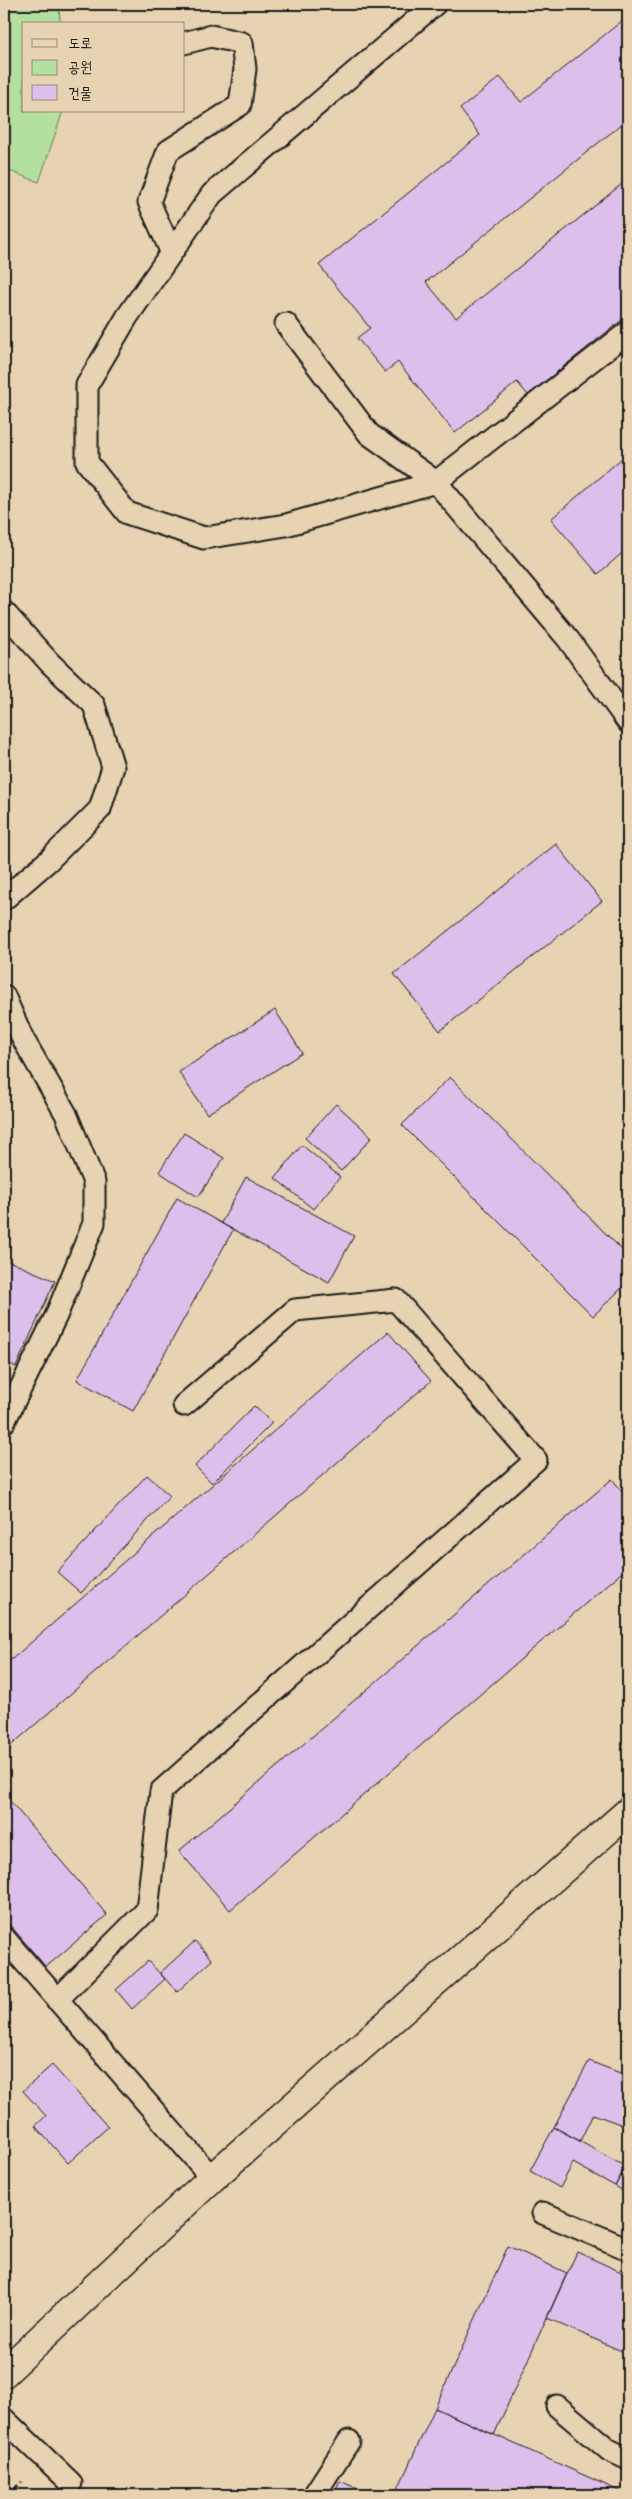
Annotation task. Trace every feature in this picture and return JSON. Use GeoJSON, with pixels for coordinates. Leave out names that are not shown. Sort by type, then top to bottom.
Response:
{"type":"FeatureCollection","features":[{"type":"Feature","properties":{"kind":"main road"},"geometry":{"type":"LineString","coordinates":[[4,2374],[212,2178],[628,1812]]}},
{"type":"Feature","properties":{"kind":"lane"},"geometry":{"type":"LineString","coordinates":[[435,4],[212,194],[127,317],[87,385],[87,462],[127,513],[204,538],[286,525],[436,482],[628,332]]}},
{"type":"Feature","properties":{"kind":"lane"},"geometry":{"type":"LineString","coordinates":[[172,251],[149,202],[168,152],[240,105],[245,69],[242,43],[211,36],[185,43]]}},
{"type":"Feature","properties":{"kind":"lane"},"geometry":{"type":"LineString","coordinates":[[286,324],[369,434],[436,482],[568,639],[628,722]]}},
{"type":"Feature","properties":{"kind":"lane"},"geometry":{"type":"LineString","coordinates":[[4,612],[50,663],[94,705],[113,767],[100,809],[48,861],[4,899]]}},
{"type":"Feature","properties":{"kind":"lane"},"geometry":{"type":"LineString","coordinates":[[4,996],[23,1039],[66,1114],[94,1182],[94,1223],[56,1316],[4,1422]]}},
{"type":"Feature","properties":{"kind":"lane"},"geometry":{"type":"LineString","coordinates":[[57,2000],[147,1910],[161,1792],[536,1460],[396,1300],[295,1310],[184,1405]]}},
{"type":"Feature","properties":{"kind":"lane"},"geometry":{"type":"LineString","coordinates":[[4,1938],[212,2178]]}},
{"type":"Feature","properties":{"kind":"lane"},"geometry":{"type":"LineString","coordinates":[[543,2213],[628,2249]]}},
{"type":"Feature","properties":{"kind":"lane"},"geometry":{"type":"LineString","coordinates":[[557,2406],[609,2450],[628,2459]]}},
{"type":"Feature","properties":{"kind":"lane"},"geometry":{"type":"LineString","coordinates":[[4,2419],[71,2483]]}},
{"type":"Feature","properties":{"kind":"lane"},"geometry":{"type":"LineString","coordinates":[[314,2495],[349,2441]]}},
{"type":"Feature","properties":{"kind":"green space"},"geometry":{"type":"Polygon","coordinates":[[[4,4],[59,4],[60,22],[22,22],[22,112],[63,112],[39,182],[4,169],[4,4]]]}},
{"type":"Feature","properties":{"kind":"building"},"geometry":{"type":"Polygon","coordinates":[[[628,16],[628,119],[426,282],[456,318],[628,179],[628,315],[528,395],[517,382],[455,433],[398,362],[385,372],[357,338],[370,328],[319,265],[480,135],[460,109],[500,77],[521,102],[628,16]]]}},
{"type":"Feature","properties":{"kind":"building"},"geometry":{"type":"Polygon","coordinates":[[[628,453],[628,548],[598,574],[551,519],[628,453]]]}},
{"type":"Feature","properties":{"kind":"building"},"geometry":{"type":"Polygon","coordinates":[[[556,844],[602,901],[440,1031],[394,974],[556,844]]]}},
{"type":"Feature","properties":{"kind":"building"},"geometry":{"type":"Polygon","coordinates":[[[275,1010],[302,1053],[207,1114],[179,1072],[275,1010]]]}},
{"type":"Feature","properties":{"kind":"building"},"geometry":{"type":"Polygon","coordinates":[[[450,1077],[628,1256],[628,1282],[593,1316],[402,1125],[450,1077]]]}},
{"type":"Feature","properties":{"kind":"building"},"geometry":{"type":"Polygon","coordinates":[[[336,1104],[372,1137],[341,1171],[305,1138],[336,1104]]]}},
{"type":"Feature","properties":{"kind":"building"},"geometry":{"type":"Polygon","coordinates":[[[184,1133],[224,1158],[198,1197],[159,1172],[184,1133]]]}},
{"type":"Feature","properties":{"kind":"building"},"geometry":{"type":"Polygon","coordinates":[[[302,1145],[340,1177],[313,1209],[275,1178],[302,1145]]]}},
{"type":"Feature","properties":{"kind":"building"},"geometry":{"type":"Polygon","coordinates":[[[246,1177],[354,1236],[329,1282],[221,1223],[246,1177]]]}},
{"type":"Feature","properties":{"kind":"building"},"geometry":{"type":"Polygon","coordinates":[[[177,1198],[233,1230],[133,1411],[77,1380],[177,1198]]]}},
{"type":"Feature","properties":{"kind":"building"},"geometry":{"type":"Polygon","coordinates":[[[4,1259],[55,1281],[16,1367],[4,1361],[4,1259]]]}},
{"type":"Feature","properties":{"kind":"building"},"geometry":{"type":"Polygon","coordinates":[[[388,1332],[431,1381],[7,1749],[4,1745],[4,1666],[388,1332]]]}},
{"type":"Feature","properties":{"kind":"building"},"geometry":{"type":"Polygon","coordinates":[[[254,1406],[272,1423],[212,1483],[195,1466],[254,1406]]]}},
{"type":"Feature","properties":{"kind":"building"},"geometry":{"type":"Polygon","coordinates":[[[147,1475],[170,1496],[81,1593],[57,1572],[147,1475]]]}},
{"type":"Feature","properties":{"kind":"building"},"geometry":{"type":"Polygon","coordinates":[[[612,1479],[628,1498],[628,1567],[230,1910],[179,1851],[612,1479]]]}},
{"type":"Feature","properties":{"kind":"building"},"geometry":{"type":"Polygon","coordinates":[[[4,1794],[107,1915],[46,1967],[4,1918],[4,1794]]]}},
{"type":"Feature","properties":{"kind":"building"},"geometry":{"type":"Polygon","coordinates":[[[195,1941],[212,1960],[177,1992],[160,1973],[195,1941]]]}},
{"type":"Feature","properties":{"kind":"building"},"geometry":{"type":"Polygon","coordinates":[[[148,1961],[165,1979],[132,2009],[116,1990],[148,1961]]]}},
{"type":"Feature","properties":{"kind":"building"},"geometry":{"type":"Polygon","coordinates":[[[589,2061],[628,2076],[628,2127],[593,2114],[580,2141],[554,2127],[589,2061]]]}},
{"type":"Feature","properties":{"kind":"building"},"geometry":{"type":"Polygon","coordinates":[[[52,2065],[108,2127],[68,2163],[35,2126],[46,2116],[23,2091],[52,2065]]]}},
{"type":"Feature","properties":{"kind":"building"},"geometry":{"type":"Polygon","coordinates":[[[554,2127],[626,2167],[615,2186],[573,2163],[560,2188],[530,2171],[554,2127]]]}},
{"type":"Feature","properties":{"kind":"building"},"geometry":{"type":"Polygon","coordinates":[[[628,2162],[628,2194],[615,2186],[628,2162]]]}},
{"type":"Feature","properties":{"kind":"building"},"geometry":{"type":"Polygon","coordinates":[[[508,2246],[567,2273],[494,2435],[435,2408],[508,2246]]]}},
{"type":"Feature","properties":{"kind":"building"},"geometry":{"type":"Polygon","coordinates":[[[577,2252],[628,2275],[628,2354],[547,2318],[577,2252]]]}},
{"type":"Feature","properties":{"kind":"building"},"geometry":{"type":"Polygon","coordinates":[[[435,2408],[628,2495],[395,2495],[435,2408]]]}},
{"type":"Feature","properties":{"kind":"building"},"geometry":{"type":"Polygon","coordinates":[[[340,2481],[372,2495],[334,2495],[340,2481]]]}}]}
